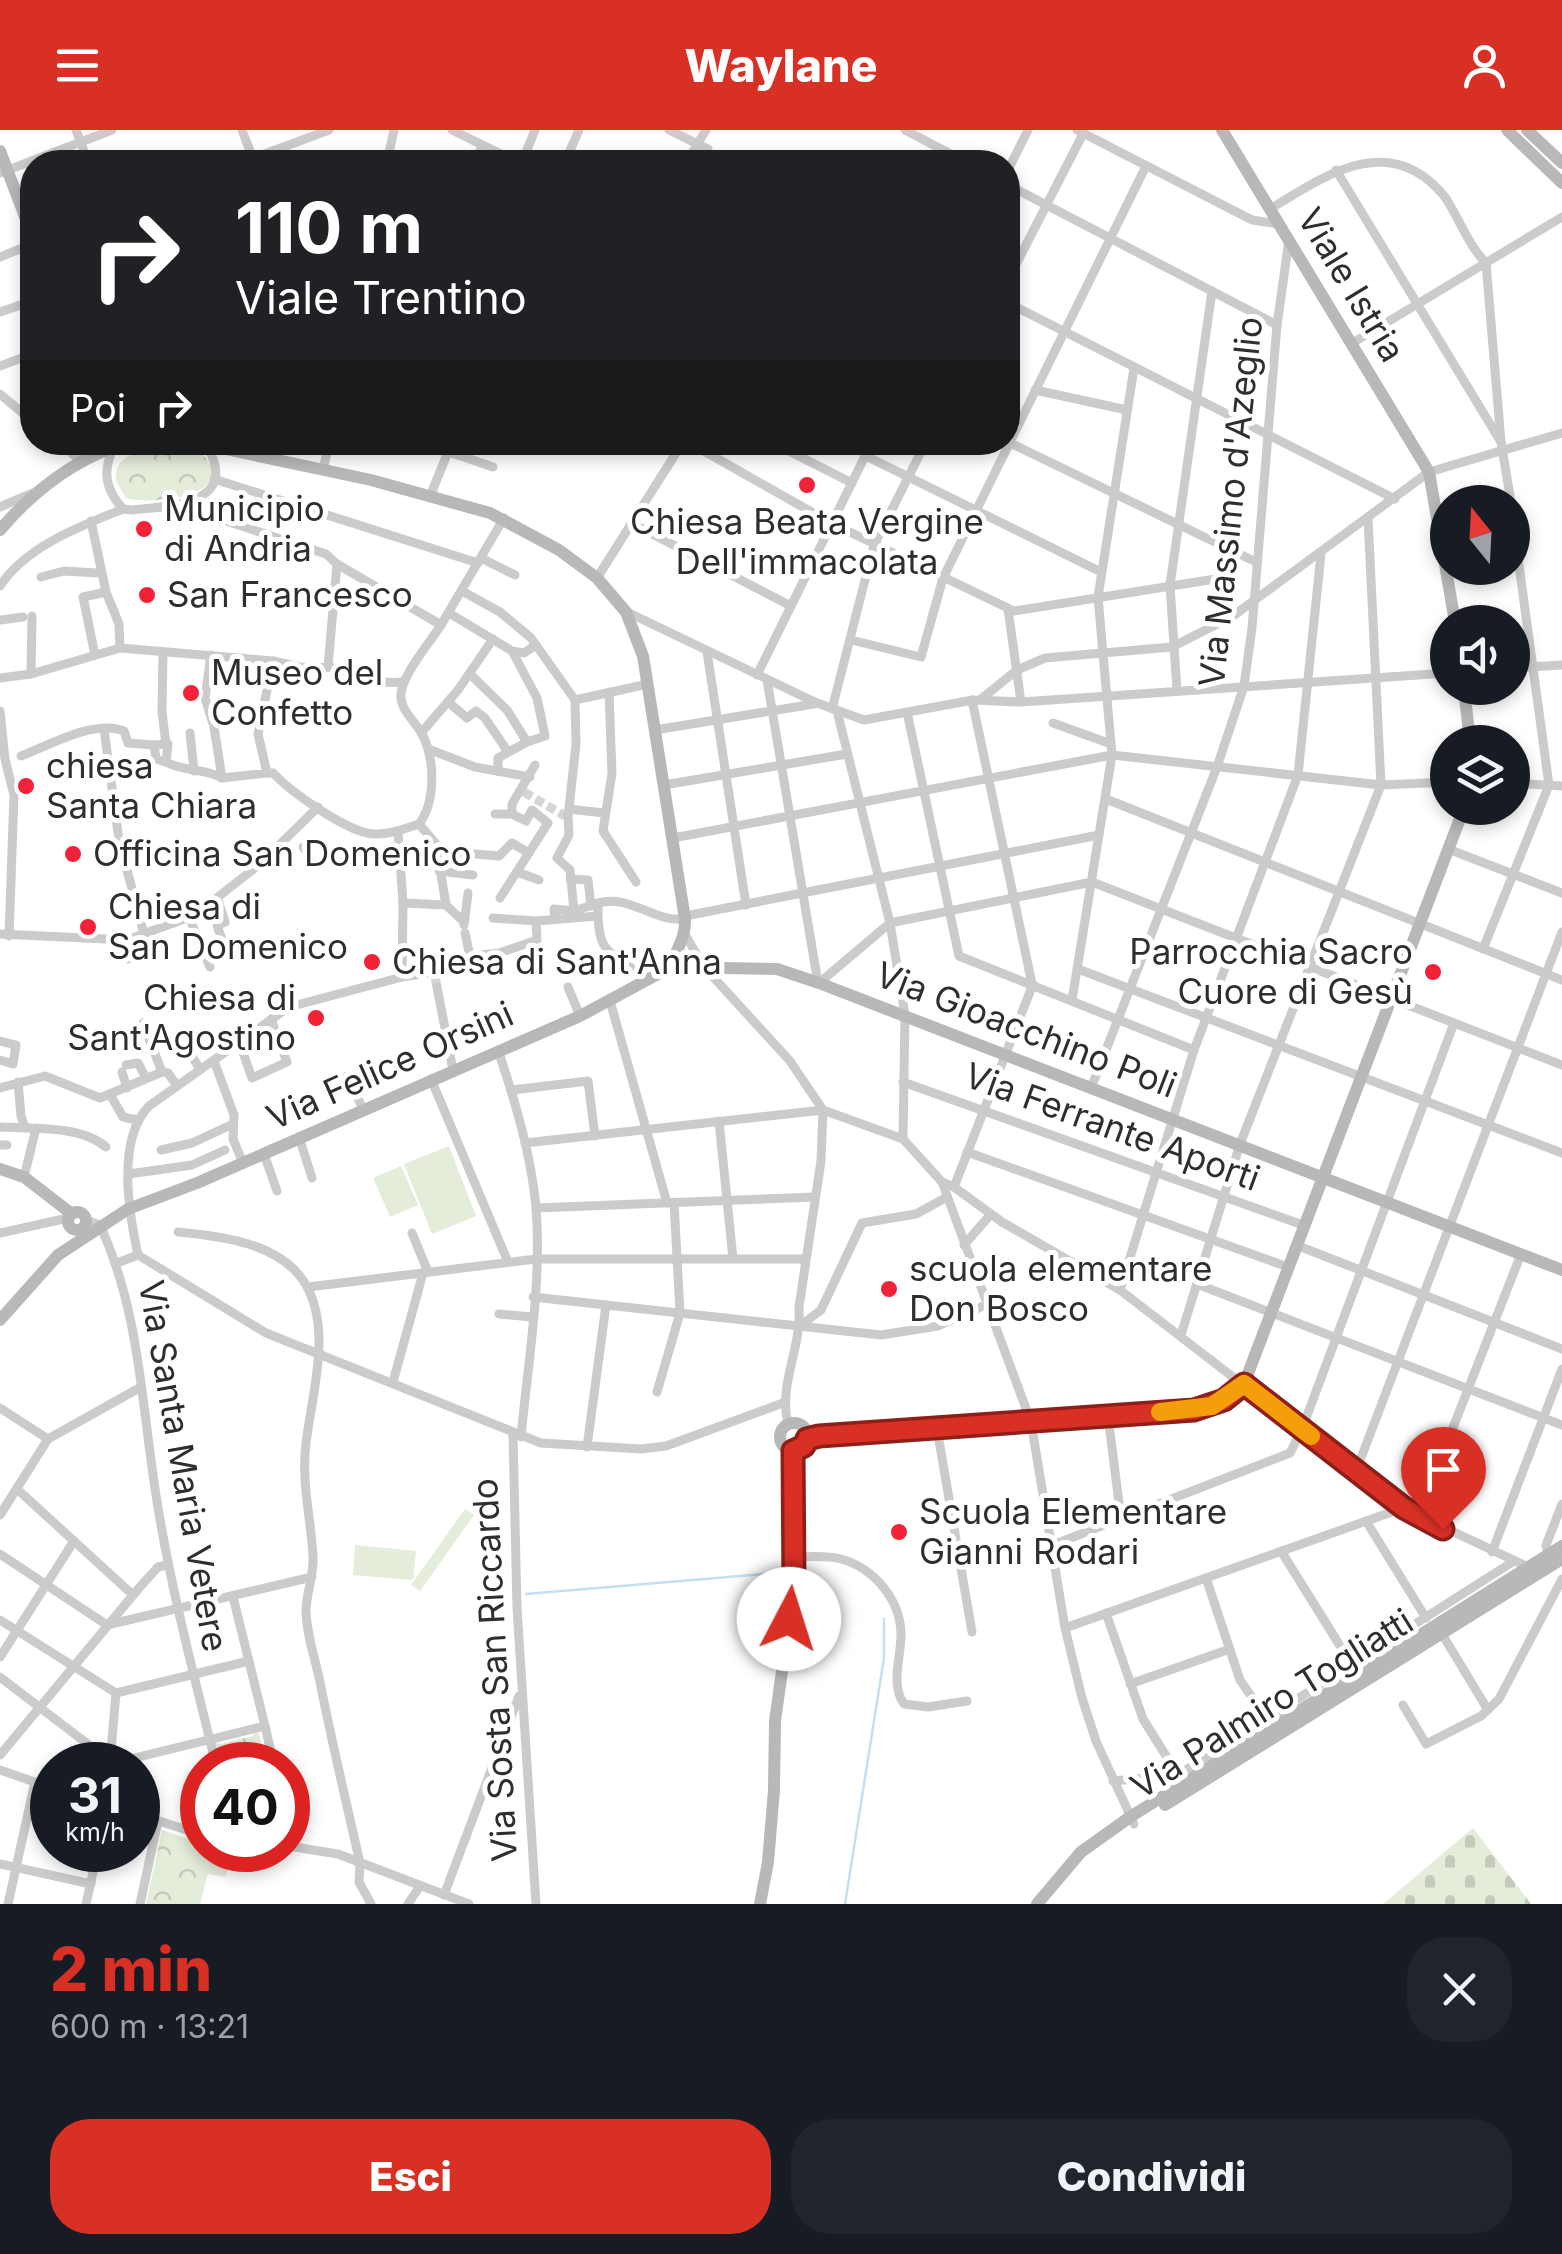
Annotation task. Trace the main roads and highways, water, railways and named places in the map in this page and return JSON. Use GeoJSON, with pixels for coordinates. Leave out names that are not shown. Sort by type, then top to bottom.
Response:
{"type":"FeatureCollection","features":[{"type":"Feature","properties":{"kind":"waterway"},"geometry":{"type":"LineString","coordinates":[[526,1594],[787,1572]]}},
{"type":"Feature","properties":{"kind":"waterway"},"geometry":{"type":"LineString","coordinates":[[845,1904],[884,1658],[884,1619]]}},
{"type":"Feature","properties":{"kind":"tunnel"},"geometry":{"type":"LineString","coordinates":[[524,792],[565,816]]}},
{"type":"Feature","properties":{"kind":"tunnel"},"geometry":{"type":"LineString","coordinates":[[435,977],[437,987]]}},
{"type":"Feature","properties":{"kind":"place","name":"Chiesa Beata Vergine Dell'immacolata"},"geometry":{"type":"Point","coordinates":[807,485]}},
{"type":"Feature","properties":{"kind":"place","name":"Municipio di Andria"},"geometry":{"type":"Point","coordinates":[144,529]}},
{"type":"Feature","properties":{"kind":"place","name":"San Francesco"},"geometry":{"type":"Point","coordinates":[147,595]}},
{"type":"Feature","properties":{"kind":"place","name":"Museo del Confetto"},"geometry":{"type":"Point","coordinates":[191,693]}},
{"type":"Feature","properties":{"kind":"place","name":"chiesa Santa Chiara"},"geometry":{"type":"Point","coordinates":[26,786]}},
{"type":"Feature","properties":{"kind":"place","name":"Officina San Domenico"},"geometry":{"type":"Point","coordinates":[73,854]}},
{"type":"Feature","properties":{"kind":"place","name":"Chiesa di San Domenico"},"geometry":{"type":"Point","coordinates":[88,927]}},
{"type":"Feature","properties":{"kind":"place","name":"Chiesa di Sant'Anna"},"geometry":{"type":"Point","coordinates":[372,962]}},
{"type":"Feature","properties":{"kind":"place","name":"Parrocchia Sacro Cuore di Gesù"},"geometry":{"type":"Point","coordinates":[1433,972]}},
{"type":"Feature","properties":{"kind":"place","name":"Chiesa di Sant'Agostino"},"geometry":{"type":"Point","coordinates":[316,1018]}},
{"type":"Feature","properties":{"kind":"place","name":"scuola elementare Don Bosco"},"geometry":{"type":"Point","coordinates":[889,1289]}},
{"type":"Feature","properties":{"kind":"place","name":"Scuola Elementare Gianni Rodari"},"geometry":{"type":"Point","coordinates":[899,1532]}}]}
